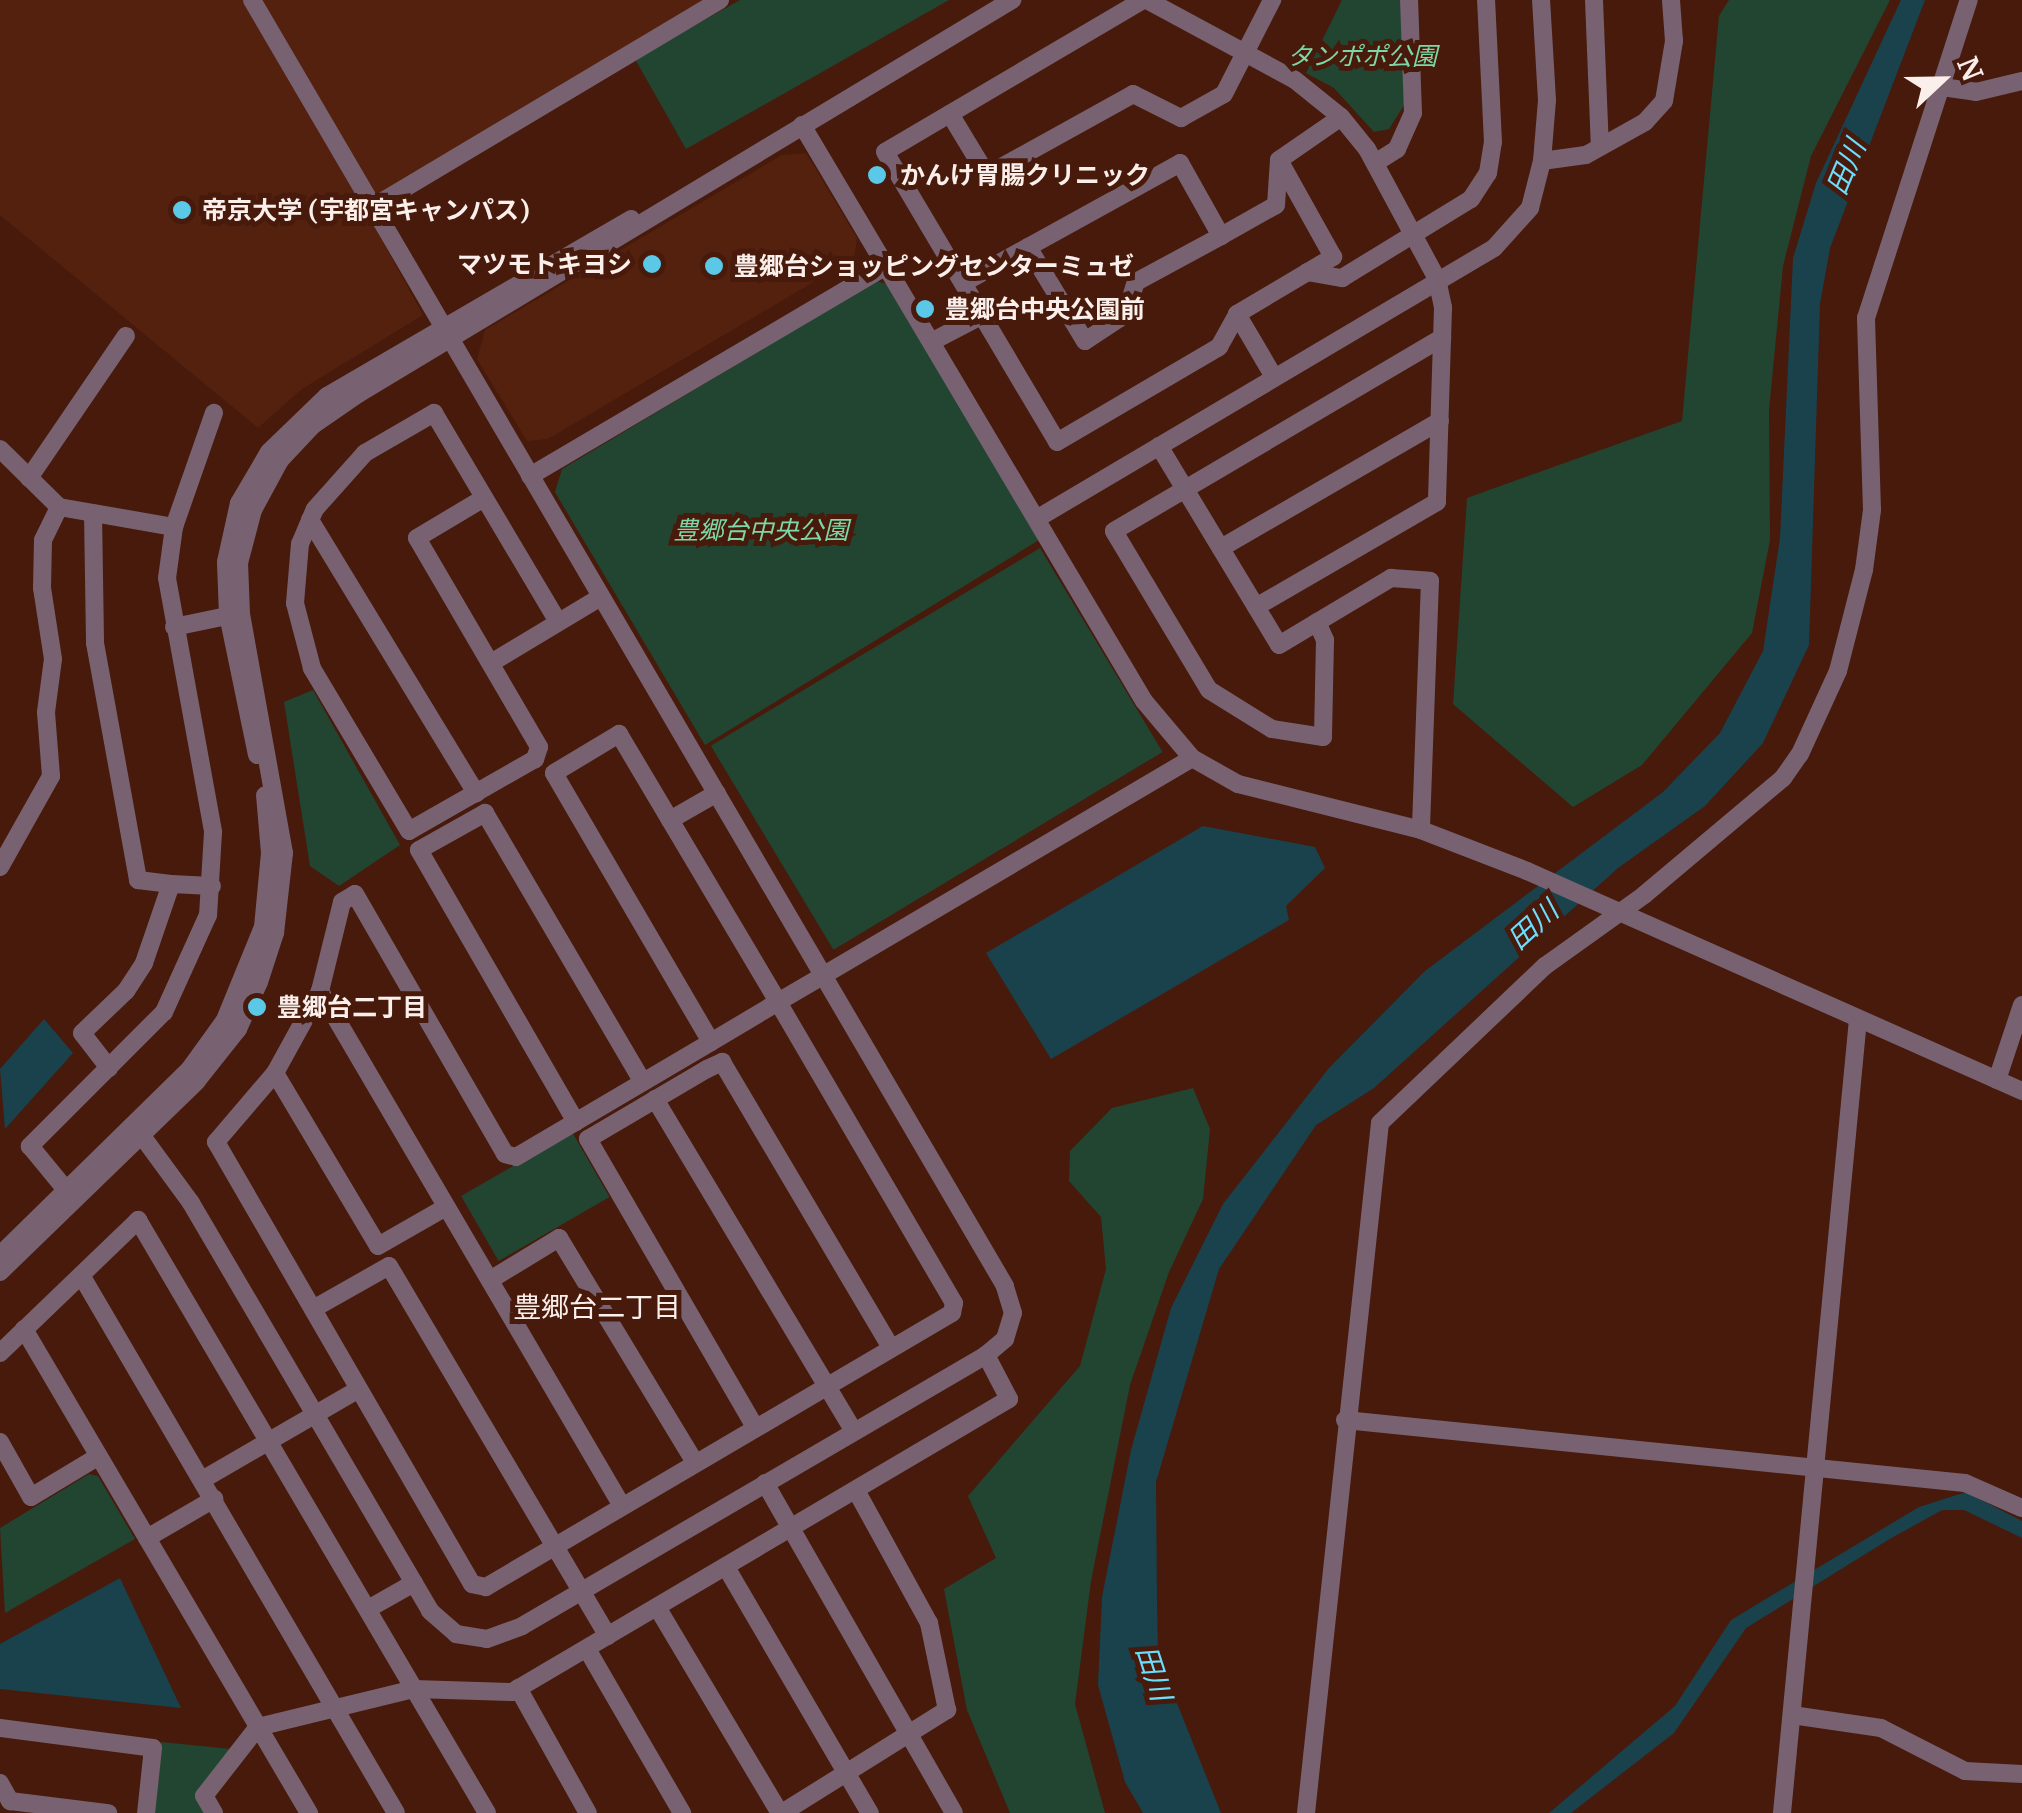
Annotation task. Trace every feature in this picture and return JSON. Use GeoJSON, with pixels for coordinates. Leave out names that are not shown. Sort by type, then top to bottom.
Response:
{"type":"FeatureCollection","features":[{"type":"Feature","properties":{"kind":"street"},"geometry":{"type":"LineString","coordinates":[[138,1129],[191,1203],[430,1611],[456,1634],[487,1639],[581,1590],[986,1354],[1005,1339],[1013,1313],[1005,1286],[252,0]]}},
{"type":"Feature","properties":{"kind":"street"},"geometry":{"type":"LineString","coordinates":[[373,208],[720,0]]}},
{"type":"Feature","properties":{"kind":"street"},"geometry":{"type":"LineString","coordinates":[[0,1272],[70,1195],[138,1129],[210,1045],[238,998],[263,927],[269,822],[235,615],[244,535],[280,460],[322,418],[446,332],[776,146],[802,125],[1012,0]]}},
{"type":"Feature","properties":{"kind":"street"},"geometry":{"type":"LineString","coordinates":[[1256,607],[1437,502],[1442,338],[1437,279],[1375,164],[1341,118],[1296,80],[1145,0],[884,152],[1057,442],[1220,347],[1237,314],[1332,256],[1279,160]]}},
{"type":"Feature","properties":{"kind":"street"},"geometry":{"type":"LineString","coordinates":[[950,114],[988,174],[1133,94],[1181,118],[1224,94],[1272,0]]}},
{"type":"Feature","properties":{"kind":"street"},"geometry":{"type":"LineString","coordinates":[[1375,164],[1397,150],[1413,114],[1408,0]]}},
{"type":"Feature","properties":{"kind":"street"},"geometry":{"type":"LineString","coordinates":[[1307,272],[1342,278],[1471,200],[1488,173],[1492,142],[1486,0]]}},
{"type":"Feature","properties":{"kind":"street"},"geometry":{"type":"LineString","coordinates":[[1038,518],[1506,235],[1530,208],[1542,161],[1547,100],[1541,0]]}},
{"type":"Feature","properties":{"kind":"street"},"geometry":{"type":"LineString","coordinates":[[1594,0],[1600,147]]}},
{"type":"Feature","properties":{"kind":"street"},"geometry":{"type":"LineString","coordinates":[[1542,161],[1600,147],[1645,122],[1664,102],[1674,41],[1671,0]]}},
{"type":"Feature","properties":{"kind":"street"},"geometry":{"type":"LineString","coordinates":[[1306,1813],[1345,1420],[1380,1123],[1544,966],[1784,778],[1838,671],[1854,619],[1872,510],[1866,318],[1880,262],[1969,0]]}},
{"type":"Feature","properties":{"kind":"street"},"geometry":{"type":"LineString","coordinates":[[1942,87],[1976,92],[2022,82]]}},
{"type":"Feature","properties":{"kind":"street"},"geometry":{"type":"LineString","coordinates":[[1279,160],[1341,118]]}},
{"type":"Feature","properties":{"kind":"street"},"geometry":{"type":"LineString","coordinates":[[802,125],[1144,701],[1192,758],[1258,791],[1420,830],[1527,870],[2022,1091]]}},
{"type":"Feature","properties":{"kind":"street"},"geometry":{"type":"LineString","coordinates":[[1028,247],[1085,340],[1126,314],[1136,282],[1276,205],[1279,160]]}},
{"type":"Feature","properties":{"kind":"street"},"geometry":{"type":"LineString","coordinates":[[963,283],[1180,163],[1220,236]]}},
{"type":"Feature","properties":{"kind":"street"},"geometry":{"type":"LineString","coordinates":[[530,476],[888,265]]}},
{"type":"Feature","properties":{"kind":"street"},"geometry":{"type":"LineString","coordinates":[[1237,314],[1274,377]]}},
{"type":"Feature","properties":{"kind":"street"},"geometry":{"type":"LineString","coordinates":[[933,340],[981,316]]}},
{"type":"Feature","properties":{"kind":"street"},"geometry":{"type":"LineString","coordinates":[[29,478],[126,336]]}},
{"type":"Feature","properties":{"kind":"street"},"geometry":{"type":"LineString","coordinates":[[1318,622],[1326,640],[1323,738],[1272,729],[1234,712],[1209,690],[1114,531],[1442,338]]}},
{"type":"Feature","properties":{"kind":"street"},"geometry":{"type":"LineString","coordinates":[[70,1195],[30,1146],[164,1012],[208,914],[213,832],[167,578],[174,528],[214,413]]}},
{"type":"Feature","properties":{"kind":"street"},"geometry":{"type":"LineString","coordinates":[[484,498],[418,538],[539,746],[535,759],[409,831],[312,668],[295,603],[300,544],[310,520],[365,452],[434,414],[558,622]]}},
{"type":"Feature","properties":{"kind":"street"},"geometry":{"type":"LineString","coordinates":[[1221,548],[1440,421]]}},
{"type":"Feature","properties":{"kind":"street"},"geometry":{"type":"LineString","coordinates":[[1159,446],[1278,645],[1391,578],[1430,581],[1420,830]]}},
{"type":"Feature","properties":{"kind":"street"},"geometry":{"type":"LineString","coordinates":[[0,449],[59,507],[174,528]]}},
{"type":"Feature","properties":{"kind":"street"},"geometry":{"type":"LineString","coordinates":[[0,867],[51,776],[46,712],[53,659],[42,556],[59,507]]}},
{"type":"Feature","properties":{"kind":"street"},"geometry":{"type":"LineString","coordinates":[[93,513],[95,643],[138,880],[212,886]]}},
{"type":"Feature","properties":{"kind":"street"},"geometry":{"type":"LineString","coordinates":[[310,520],[476,793]]}},
{"type":"Feature","properties":{"kind":"street"},"geometry":{"type":"LineString","coordinates":[[491,663],[601,597]]}},
{"type":"Feature","properties":{"kind":"street"},"geometry":{"type":"LineString","coordinates":[[174,627],[235,615]]}},
{"type":"Feature","properties":{"kind":"street"},"geometry":{"type":"LineString","coordinates":[[711,1042],[554,772],[619,734],[778,1002],[954,1303],[952,1313],[486,1587],[472,1584],[216,1142],[276,1074],[320,991],[342,902],[355,894],[505,1154],[516,1157],[576,1122],[711,1042],[778,1002],[1192,758]]}},
{"type":"Feature","properties":{"kind":"street"},"geometry":{"type":"LineString","coordinates":[[670,820],[717,794]]}},
{"type":"Feature","properties":{"kind":"street"},"geometry":{"type":"LineString","coordinates":[[576,1122],[419,850],[485,813],[643,1082]]}},
{"type":"Feature","properties":{"kind":"street"},"geometry":{"type":"LineString","coordinates":[[109,1068],[82,1033],[144,964],[170,884]]}},
{"type":"Feature","properties":{"kind":"street"},"geometry":{"type":"LineString","coordinates":[[320,991],[622,1506]]}},
{"type":"Feature","properties":{"kind":"street"},"geometry":{"type":"LineString","coordinates":[[1997,1080],[2022,1004]]}},
{"type":"Feature","properties":{"kind":"street"},"geometry":{"type":"LineString","coordinates":[[1782,1813],[1858,1020]]}},
{"type":"Feature","properties":{"kind":"street"},"geometry":{"type":"LineString","coordinates":[[755,1428],[588,1139],[655,1099],[722,1062],[891,1348]]}},
{"type":"Feature","properties":{"kind":"street"},"geometry":{"type":"LineString","coordinates":[[276,1074],[378,1246],[446,1206]]}},
{"type":"Feature","properties":{"kind":"street"},"geometry":{"type":"LineString","coordinates":[[655,1099],[854,1431]]}},
{"type":"Feature","properties":{"kind":"street"},"geometry":{"type":"LineString","coordinates":[[0,1254],[70,1195]]}},
{"type":"Feature","properties":{"kind":"street"},"geometry":{"type":"LineString","coordinates":[[0,1354],[138,1220],[487,1813]]}},
{"type":"Feature","properties":{"kind":"street"},"geometry":{"type":"LineString","coordinates":[[490,1280],[559,1238],[695,1463]]}},
{"type":"Feature","properties":{"kind":"street"},"geometry":{"type":"LineString","coordinates":[[313,1309],[390,1266],[608,1636]]}},
{"type":"Feature","properties":{"kind":"street"},"geometry":{"type":"LineString","coordinates":[[81,1275],[396,1813]]}},
{"type":"Feature","properties":{"kind":"street"},"geometry":{"type":"LineString","coordinates":[[24,1329],[309,1813]]}},
{"type":"Feature","properties":{"kind":"street"},"geometry":{"type":"LineString","coordinates":[[214,1813],[204,1796],[258,1727],[414,1689],[518,1688],[1009,1399],[986,1354]]}},
{"type":"Feature","properties":{"kind":"street"},"geometry":{"type":"LineString","coordinates":[[202,1480],[359,1389]]}},
{"type":"Feature","properties":{"kind":"street"},"geometry":{"type":"LineString","coordinates":[[1345,1420],[1965,1483],[2022,1508]]}},
{"type":"Feature","properties":{"kind":"street"},"geometry":{"type":"LineString","coordinates":[[0,1442],[32,1497],[99,1456]]}},
{"type":"Feature","properties":{"kind":"street"},"geometry":{"type":"LineString","coordinates":[[765,1483],[954,1813]]}},
{"type":"Feature","properties":{"kind":"street"},"geometry":{"type":"LineString","coordinates":[[658,1607],[781,1813],[909,1738],[947,1710],[930,1623],[856,1490]]}},
{"type":"Feature","properties":{"kind":"street"},"geometry":{"type":"LineString","coordinates":[[147,1538],[214,1499]]}},
{"type":"Feature","properties":{"kind":"street"},"geometry":{"type":"LineString","coordinates":[[726,1567],[870,1813]]}},
{"type":"Feature","properties":{"kind":"street"},"geometry":{"type":"LineString","coordinates":[[368,1610],[414,1584]]}},
{"type":"Feature","properties":{"kind":"street"},"geometry":{"type":"LineString","coordinates":[[586,1648],[682,1813]]}},
{"type":"Feature","properties":{"kind":"street"},"geometry":{"type":"LineString","coordinates":[[518,1688],[588,1813]]}},
{"type":"Feature","properties":{"kind":"street"},"geometry":{"type":"LineString","coordinates":[[1792,1714],[1881,1728],[1965,1770],[2022,1774]]}},
{"type":"Feature","properties":{"kind":"street"},"geometry":{"type":"LineString","coordinates":[[0,1728],[153,1748],[146,1813]]}},
{"type":"Feature","properties":{"kind":"street"},"geometry":{"type":"LineString","coordinates":[[0,1782],[10,1800],[108,1813]]}},
{"type":"Feature","properties":{"kind":"shaded area","name":"帝京大学 (宇都宮キャンパス)"},"geometry":{"type":"Polygon","coordinates":[[[0,0],[705,0],[362,204],[423,315],[302,389],[258,428],[0,215],[0,0]]]}},
{"type":"Feature","properties":{"kind":"shaded area"},"geometry":{"type":"Polygon","coordinates":[[[806,153],[857,238],[854,258],[548,439],[527,441],[477,359],[485,330],[782,155],[806,153]]]}},
{"type":"Feature","properties":{"kind":"green space"},"geometry":{"type":"Polygon","coordinates":[[[740,0],[949,0],[686,149],[635,59],[740,0]]]}},
{"type":"Feature","properties":{"kind":"green space","name":"タンポポ公園"},"geometry":{"type":"Polygon","coordinates":[[[1342,0],[1402,0],[1406,102],[1389,129],[1374,132],[1334,88],[1306,73],[1342,0]]]}},
{"type":"Feature","properties":{"kind":"green space"},"geometry":{"type":"Polygon","coordinates":[[[1729,0],[1890,0],[1811,156],[1783,266],[1769,410],[1770,540],[1752,633],[1642,765],[1573,807],[1453,704],[1467,498],[1682,421],[1719,16],[1729,0]]]}},
{"type":"Feature","properties":{"kind":"green space","name":"豊郷台中央公園"},"geometry":{"type":"Polygon","coordinates":[[[876,281],[894,286],[1039,540],[705,745],[555,492],[562,469],[876,281]]]}},
{"type":"Feature","properties":{"kind":"green space"},"geometry":{"type":"Polygon","coordinates":[[[1040,548],[1163,752],[833,950],[711,746],[1040,548]]]}},
{"type":"Feature","properties":{"kind":"green space"},"geometry":{"type":"Polygon","coordinates":[[[313,690],[400,845],[339,886],[310,866],[284,702],[313,690]]]}},
{"type":"Feature","properties":{"kind":"green space"},"geometry":{"type":"Polygon","coordinates":[[[1193,1088],[1210,1129],[1203,1199],[1169,1272],[1130,1385],[1091,1581],[1075,1704],[1105,1813],[1010,1813],[967,1710],[944,1589],[996,1558],[968,1496],[1080,1366],[1106,1269],[1101,1217],[1069,1181],[1070,1151],[1112,1108],[1193,1088]]]}},
{"type":"Feature","properties":{"kind":"green space"},"geometry":{"type":"Polygon","coordinates":[[[572,1132],[610,1197],[499,1261],[461,1196],[572,1132]]]}},
{"type":"Feature","properties":{"kind":"green space"},"geometry":{"type":"Polygon","coordinates":[[[89,1474],[98,1476],[135,1539],[5,1613],[0,1528],[89,1474]]]}},
{"type":"Feature","properties":{"kind":"green space"},"geometry":{"type":"Polygon","coordinates":[[[161,1742],[231,1749],[196,1799],[204,1813],[153,1813],[161,1742]]]}},
{"type":"Feature","properties":{"kind":"water","name":"田川"},"geometry":{"type":"Polygon","coordinates":[[[1901,0],[1925,0],[1830,248],[1820,304],[1809,645],[1763,743],[1705,806],[1618,868],[1374,1088],[1316,1125],[1219,1269],[1156,1482],[1158,1656],[1221,1813],[1143,1813],[1125,1782],[1098,1685],[1102,1597],[1131,1450],[1171,1308],[1223,1204],[1329,1068],[1425,971],[1663,792],[1720,733],[1763,651],[1780,538],[1793,258],[1816,183],[1901,0]]]}},
{"type":"Feature","properties":{"kind":"water"},"geometry":{"type":"Polygon","coordinates":[[[1203,826],[1315,847],[1325,868],[1286,906],[1289,920],[1051,1059],[986,953],[1203,826]]]}},
{"type":"Feature","properties":{"kind":"water"},"geometry":{"type":"Polygon","coordinates":[[[44,1019],[73,1053],[5,1129],[0,1069],[44,1019]]]}},
{"type":"Feature","properties":{"kind":"water"},"geometry":{"type":"Polygon","coordinates":[[[1966,1492],[2022,1521],[2022,1538],[1964,1510],[1942,1510],[1888,1540],[1746,1628],[1674,1733],[1571,1813],[1549,1813],[1675,1706],[1731,1620],[1919,1507],[1966,1492]]]}},
{"type":"Feature","properties":{"kind":"water"},"geometry":{"type":"Polygon","coordinates":[[[120,1578],[181,1708],[0,1689],[0,1644],[120,1578]]]}},
{"type":"Feature","properties":{"kind":"place","name":"かんけ胃腸クリニック"},"geometry":{"type":"Point","coordinates":[877,175]}},
{"type":"Feature","properties":{"kind":"place","name":"帝京大学 (宇都宮キャンパス)"},"geometry":{"type":"Point","coordinates":[182,210]}},
{"type":"Feature","properties":{"kind":"place","name":"マツモトキヨシ"},"geometry":{"type":"Point","coordinates":[652,264]}},
{"type":"Feature","properties":{"kind":"place","name":"豊郷台ショッピングセンターミュゼ"},"geometry":{"type":"Point","coordinates":[714,266]}},
{"type":"Feature","properties":{"kind":"place","name":"豊郷台中央公園前"},"geometry":{"type":"Point","coordinates":[925,309]}},
{"type":"Feature","properties":{"kind":"place","name":"豊郷台二丁目"},"geometry":{"type":"Point","coordinates":[257,1007]}},
{"type":"Feature","properties":{"kind":"district","name":"豊郷台二丁目"},"geometry":{"type":"Point","coordinates":[597,1307]}}]}
